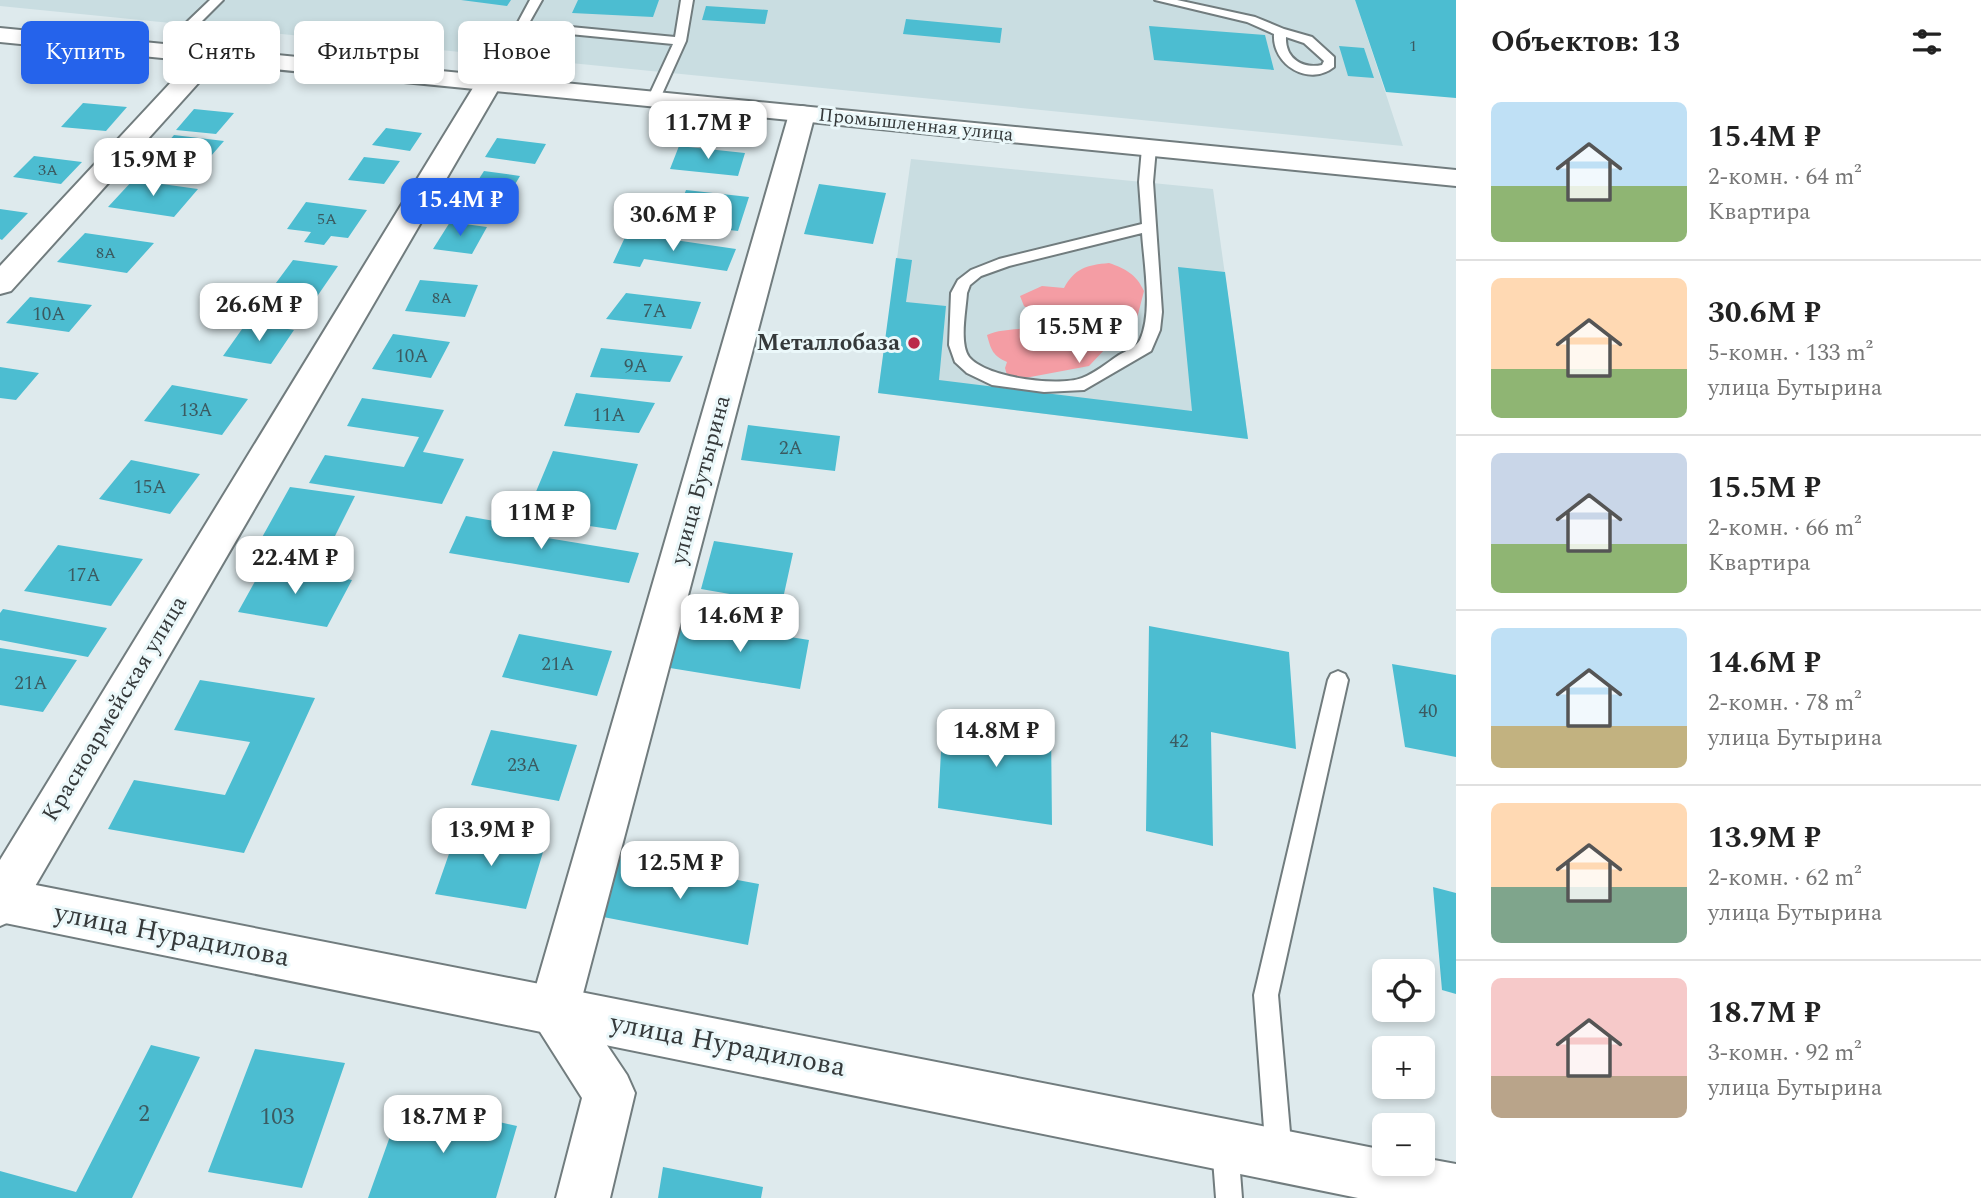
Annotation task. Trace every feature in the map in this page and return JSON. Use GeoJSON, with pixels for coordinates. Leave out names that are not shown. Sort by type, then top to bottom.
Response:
{"type":"FeatureCollection","features":[{"type":"Feature","properties":{"kind":"street","name":"Промышленная улица"},"geometry":{"type":"LineString","coordinates":[[0,35],[163,51]]}},
{"type":"Feature","properties":{"kind":"street","name":"Промышленная улица"},"geometry":{"type":"LineString","coordinates":[[280,62],[458,80]]}},
{"type":"Feature","properties":{"kind":"street"},"geometry":{"type":"LineString","coordinates":[[0,284],[183,84]]}},
{"type":"Feature","properties":{"kind":"street","name":"Красноармейская улица"},"geometry":{"type":"LineString","coordinates":[[0,901],[488,84]]}},
{"type":"Feature","properties":{"kind":"street","name":"Промышленная улица"},"geometry":{"type":"LineString","coordinates":[[499,84],[1456,178]]}},
{"type":"Feature","properties":{"kind":"street","name":"улица Бутырина"},"geometry":{"type":"LineString","coordinates":[[554,1010],[802,114]]}},
{"type":"Feature","properties":{"kind":"street","name":"улица Нурадилова"},"geometry":{"type":"LineString","coordinates":[[0,901],[1456,1191]]}},
{"type":"Feature","properties":{"kind":"street"},"geometry":{"type":"LineString","coordinates":[[554,1010],[609,1093],[583,1198]]}},
{"type":"Feature","properties":{"kind":"lane"},"geometry":{"type":"LineString","coordinates":[[195,21],[217,0]]}},
{"type":"Feature","properties":{"kind":"lane"},"geometry":{"type":"LineString","coordinates":[[536,0],[522,26],[680,41]]}},
{"type":"Feature","properties":{"kind":"lane"},"geometry":{"type":"LineString","coordinates":[[653,100],[680,41],[688,0]]}},
{"type":"Feature","properties":{"kind":"lane"},"geometry":{"type":"LineString","coordinates":[[1161,0],[1233,13],[1280,32]]}},
{"type":"Feature","properties":{"kind":"lane"},"geometry":{"type":"LineString","coordinates":[[1220,0],[1233,13]]}},
{"type":"Feature","properties":{"kind":"lane"},"geometry":{"type":"LineString","coordinates":[[1149,148],[1146,182],[1149,227],[1154,312],[1152,330],[1145,347],[1084,384],[1044,386],[998,381],[973,369],[961,358],[957,345],[959,293],[963,283],[976,273],[1004,262],[1149,227]]}},
{"type":"Feature","properties":{"kind":"lane"},"geometry":{"type":"LineString","coordinates":[[1279,1156],[1266,995],[1338,680]]}},
{"type":"Feature","properties":{"kind":"lane"},"geometry":{"type":"LineString","coordinates":[[1225,1145],[1229,1198]]}},
{"type":"Feature","properties":{"kind":"shaded area"},"geometry":{"type":"Polygon","coordinates":[[[0,0],[1355,0],[1403,146],[575,63],[575,21],[458,21],[458,52],[444,50],[444,21],[294,21],[294,35],[280,34],[280,21],[163,22],[0,6],[0,0]]]}},
{"type":"Feature","properties":{"kind":"shaded area"},"geometry":{"type":"Polygon","coordinates":[[[911,159],[1213,189],[1248,439],[878,393],[911,159]]]}},
{"type":"Feature","properties":{"kind":"shaded area"},"geometry":{"type":"Polygon","coordinates":[[[1109,263],[1130,273],[1144,291],[1130,335],[1107,347],[1089,366],[1025,378],[1007,375],[1007,362],[993,352],[987,335],[1035,326],[1037,315],[1024,306],[1020,296],[1042,286],[1064,288],[1082,269],[1109,263]]]}},
{"type":"Feature","properties":{"kind":"building"},"geometry":{"type":"Polygon","coordinates":[[[461,0],[511,0],[507,6],[461,0]]]}},
{"type":"Feature","properties":{"kind":"building"},"geometry":{"type":"Polygon","coordinates":[[[578,0],[659,0],[653,17],[572,13],[578,0]]]}},
{"type":"Feature","properties":{"kind":"building"},"geometry":{"type":"Polygon","coordinates":[[[1355,0],[1456,0],[1456,98],[1386,92],[1355,0]]]}},
{"type":"Feature","properties":{"kind":"building"},"geometry":{"type":"Polygon","coordinates":[[[706,6],[768,10],[765,24],[702,20],[706,6]]]}},
{"type":"Feature","properties":{"kind":"building"},"geometry":{"type":"Polygon","coordinates":[[[906,19],[1002,28],[1000,43],[903,34],[906,19]]]}},
{"type":"Feature","properties":{"kind":"building"},"geometry":{"type":"Polygon","coordinates":[[[1149,26],[1265,35],[1274,70],[1154,60],[1149,26]]]}},
{"type":"Feature","properties":{"kind":"building"},"geometry":{"type":"Polygon","coordinates":[[[1339,46],[1364,48],[1374,78],[1348,76],[1339,46]]]}},
{"type":"Feature","properties":{"kind":"building"},"geometry":{"type":"Polygon","coordinates":[[[83,103],[127,107],[106,131],[61,127],[83,103]]]}},
{"type":"Feature","properties":{"kind":"building"},"geometry":{"type":"Polygon","coordinates":[[[194,109],[234,113],[216,134],[176,130],[194,109]]]}},
{"type":"Feature","properties":{"kind":"building"},"geometry":{"type":"Polygon","coordinates":[[[386,128],[422,133],[410,151],[372,145],[386,128]]]}},
{"type":"Feature","properties":{"kind":"building"},"geometry":{"type":"Polygon","coordinates":[[[174,135],[224,141],[204,164],[154,158],[174,135]]]}},
{"type":"Feature","properties":{"kind":"building"},"geometry":{"type":"Polygon","coordinates":[[[497,138],[546,144],[535,164],[485,157],[497,138]]]}},
{"type":"Feature","properties":{"kind":"building"},"geometry":{"type":"Polygon","coordinates":[[[679,146],[745,153],[738,176],[670,169],[679,146]]]}},
{"type":"Feature","properties":{"kind":"building"},"geometry":{"type":"Polygon","coordinates":[[[34,156],[82,162],[61,184],[13,177],[34,156]]]}},
{"type":"Feature","properties":{"kind":"building"},"geometry":{"type":"Polygon","coordinates":[[[364,157],[400,161],[384,184],[348,180],[364,157]]]}},
{"type":"Feature","properties":{"kind":"building"},"geometry":{"type":"Polygon","coordinates":[[[484,171],[520,176],[505,201],[468,196],[484,171]]]}},
{"type":"Feature","properties":{"kind":"building"},"geometry":{"type":"Polygon","coordinates":[[[133,180],[198,189],[174,217],[108,207],[133,180]]]}},
{"type":"Feature","properties":{"kind":"building"},"geometry":{"type":"Polygon","coordinates":[[[819,184],[886,193],[873,244],[804,234],[819,184]]]}},
{"type":"Feature","properties":{"kind":"building"},"geometry":{"type":"Polygon","coordinates":[[[686,190],[749,197],[738,231],[711,228],[709,233],[693,232],[695,227],[673,224],[686,190]]]}},
{"type":"Feature","properties":{"kind":"building"},"geometry":{"type":"Polygon","coordinates":[[[306,202],[367,210],[348,238],[331,236],[324,245],[304,242],[311,232],[287,229],[306,202]]]}},
{"type":"Feature","properties":{"kind":"building"},"geometry":{"type":"Polygon","coordinates":[[[0,209],[28,213],[2,240],[0,239],[0,209]]]}},
{"type":"Feature","properties":{"kind":"building"},"geometry":{"type":"Polygon","coordinates":[[[450,222],[487,227],[472,254],[433,249],[450,222]]]}},
{"type":"Feature","properties":{"kind":"building"},"geometry":{"type":"Polygon","coordinates":[[[85,233],[154,243],[127,273],[57,262],[85,233]]]}},
{"type":"Feature","properties":{"kind":"building"},"geometry":{"type":"Polygon","coordinates":[[[627,233],[736,249],[727,271],[644,259],[640,267],[613,263],[627,233]]]}},
{"type":"Feature","properties":{"kind":"building","name":"Металлобаза"},"geometry":{"type":"Polygon","coordinates":[[[896,258],[912,260],[906,302],[946,306],[939,380],[1192,411],[1178,267],[1225,272],[1248,439],[878,393],[896,258]]]}},
{"type":"Feature","properties":{"kind":"building"},"geometry":{"type":"Polygon","coordinates":[[[293,260],[338,266],[316,298],[270,291],[293,260]]]}},
{"type":"Feature","properties":{"kind":"building"},"geometry":{"type":"Polygon","coordinates":[[[420,280],[478,285],[465,317],[405,311],[420,280]]]}},
{"type":"Feature","properties":{"kind":"building"},"geometry":{"type":"Polygon","coordinates":[[[626,293],[701,302],[691,329],[606,319],[626,293]]]}},
{"type":"Feature","properties":{"kind":"building"},"geometry":{"type":"Polygon","coordinates":[[[30,297],[92,305],[69,332],[6,323],[30,297]]]}},
{"type":"Feature","properties":{"kind":"building"},"geometry":{"type":"Polygon","coordinates":[[[247,322],[294,330],[271,364],[223,356],[247,322]]]}},
{"type":"Feature","properties":{"kind":"building"},"geometry":{"type":"Polygon","coordinates":[[[393,334],[450,342],[431,378],[372,369],[393,334]]]}},
{"type":"Feature","properties":{"kind":"building"},"geometry":{"type":"Polygon","coordinates":[[[601,348],[683,356],[670,382],[590,377],[601,348]]]}},
{"type":"Feature","properties":{"kind":"building"},"geometry":{"type":"Polygon","coordinates":[[[0,367],[39,373],[16,400],[0,398],[0,367]]]}},
{"type":"Feature","properties":{"kind":"building"},"geometry":{"type":"Polygon","coordinates":[[[172,385],[248,399],[222,435],[144,421],[172,385]]]}},
{"type":"Feature","properties":{"kind":"building"},"geometry":{"type":"Polygon","coordinates":[[[576,393],[655,403],[639,433],[564,426],[576,393]]]}},
{"type":"Feature","properties":{"kind":"building"},"geometry":{"type":"Polygon","coordinates":[[[362,398],[444,410],[423,452],[464,459],[442,504],[309,483],[325,455],[404,467],[419,437],[347,426],[362,398]]]}},
{"type":"Feature","properties":{"kind":"building"},"geometry":{"type":"Polygon","coordinates":[[[748,425],[840,436],[835,471],[741,460],[748,425]]]}},
{"type":"Feature","properties":{"kind":"building"},"geometry":{"type":"Polygon","coordinates":[[[553,451],[638,464],[616,530],[583,525],[580,533],[559,530],[562,524],[525,518],[553,451]]]}},
{"type":"Feature","properties":{"kind":"building"},"geometry":{"type":"Polygon","coordinates":[[[131,460],[200,474],[170,514],[99,499],[131,460]]]}},
{"type":"Feature","properties":{"kind":"building"},"geometry":{"type":"Polygon","coordinates":[[[290,487],[355,496],[328,550],[260,541],[290,487]]]}},
{"type":"Feature","properties":{"kind":"building"},"geometry":{"type":"Polygon","coordinates":[[[466,516],[535,528],[541,537],[639,553],[629,583],[449,553],[466,516]]]}},
{"type":"Feature","properties":{"kind":"building"},"geometry":{"type":"Polygon","coordinates":[[[714,541],[793,553],[782,603],[701,589],[714,541]]]}},
{"type":"Feature","properties":{"kind":"building"},"geometry":{"type":"Polygon","coordinates":[[[58,545],[143,559],[111,606],[24,591],[58,545]]]}},
{"type":"Feature","properties":{"kind":"building"},"geometry":{"type":"Polygon","coordinates":[[[264,565],[352,580],[327,627],[238,612],[264,565]]]}},
{"type":"Feature","properties":{"kind":"building"},"geometry":{"type":"Polygon","coordinates":[[[3,609],[107,628],[88,657],[0,640],[0,613],[3,609]]]}},
{"type":"Feature","properties":{"kind":"building"},"geometry":{"type":"Polygon","coordinates":[[[682,620],[809,640],[800,689],[670,668],[682,620]]]}},
{"type":"Feature","properties":{"kind":"building"},"geometry":{"type":"Polygon","coordinates":[[[1149,626],[1289,652],[1296,749],[1211,732],[1213,846],[1146,831],[1149,626]]]}},
{"type":"Feature","properties":{"kind":"building"},"geometry":{"type":"Polygon","coordinates":[[[519,634],[612,651],[597,696],[502,677],[519,634]]]}},
{"type":"Feature","properties":{"kind":"building"},"geometry":{"type":"Polygon","coordinates":[[[0,648],[77,660],[43,712],[0,705],[0,648]]]}},
{"type":"Feature","properties":{"kind":"building"},"geometry":{"type":"Polygon","coordinates":[[[1392,664],[1456,675],[1456,757],[1405,747],[1392,664]]]}},
{"type":"Feature","properties":{"kind":"building"},"geometry":{"type":"Polygon","coordinates":[[[200,680],[315,698],[244,853],[108,829],[134,780],[225,795],[250,742],[174,730],[200,680]]]}},
{"type":"Feature","properties":{"kind":"building"},"geometry":{"type":"Polygon","coordinates":[[[943,714],[1051,728],[1052,825],[938,808],[943,714]]]}},
{"type":"Feature","properties":{"kind":"building"},"geometry":{"type":"Polygon","coordinates":[[[491,730],[577,745],[559,801],[471,785],[491,730]]]}},
{"type":"Feature","properties":{"kind":"building"},"geometry":{"type":"Polygon","coordinates":[[[458,828],[546,842],[526,909],[435,894],[458,828]]]}},
{"type":"Feature","properties":{"kind":"building"},"geometry":{"type":"Polygon","coordinates":[[[614,857],[759,884],[748,945],[598,916],[614,857]]]}},
{"type":"Feature","properties":{"kind":"building"},"geometry":{"type":"Polygon","coordinates":[[[1433,887],[1456,893],[1456,994],[1442,990],[1433,887]]]}},
{"type":"Feature","properties":{"kind":"building"},"geometry":{"type":"Polygon","coordinates":[[[151,1045],[200,1057],[132,1198],[0,1198],[0,1171],[76,1192],[151,1045]]]}},
{"type":"Feature","properties":{"kind":"building"},"geometry":{"type":"Polygon","coordinates":[[[255,1049],[345,1063],[302,1188],[208,1172],[255,1049]]]}},
{"type":"Feature","properties":{"kind":"building"},"geometry":{"type":"Polygon","coordinates":[[[403,1100],[517,1126],[496,1198],[368,1198],[403,1100]]]}},
{"type":"Feature","properties":{"kind":"building"},"geometry":{"type":"Polygon","coordinates":[[[663,1167],[763,1187],[761,1198],[658,1198],[663,1167]]]}},
{"type":"Feature","properties":{"kind":"place","name":"Металлобаза"},"geometry":{"type":"Point","coordinates":[914,343]}}]}
